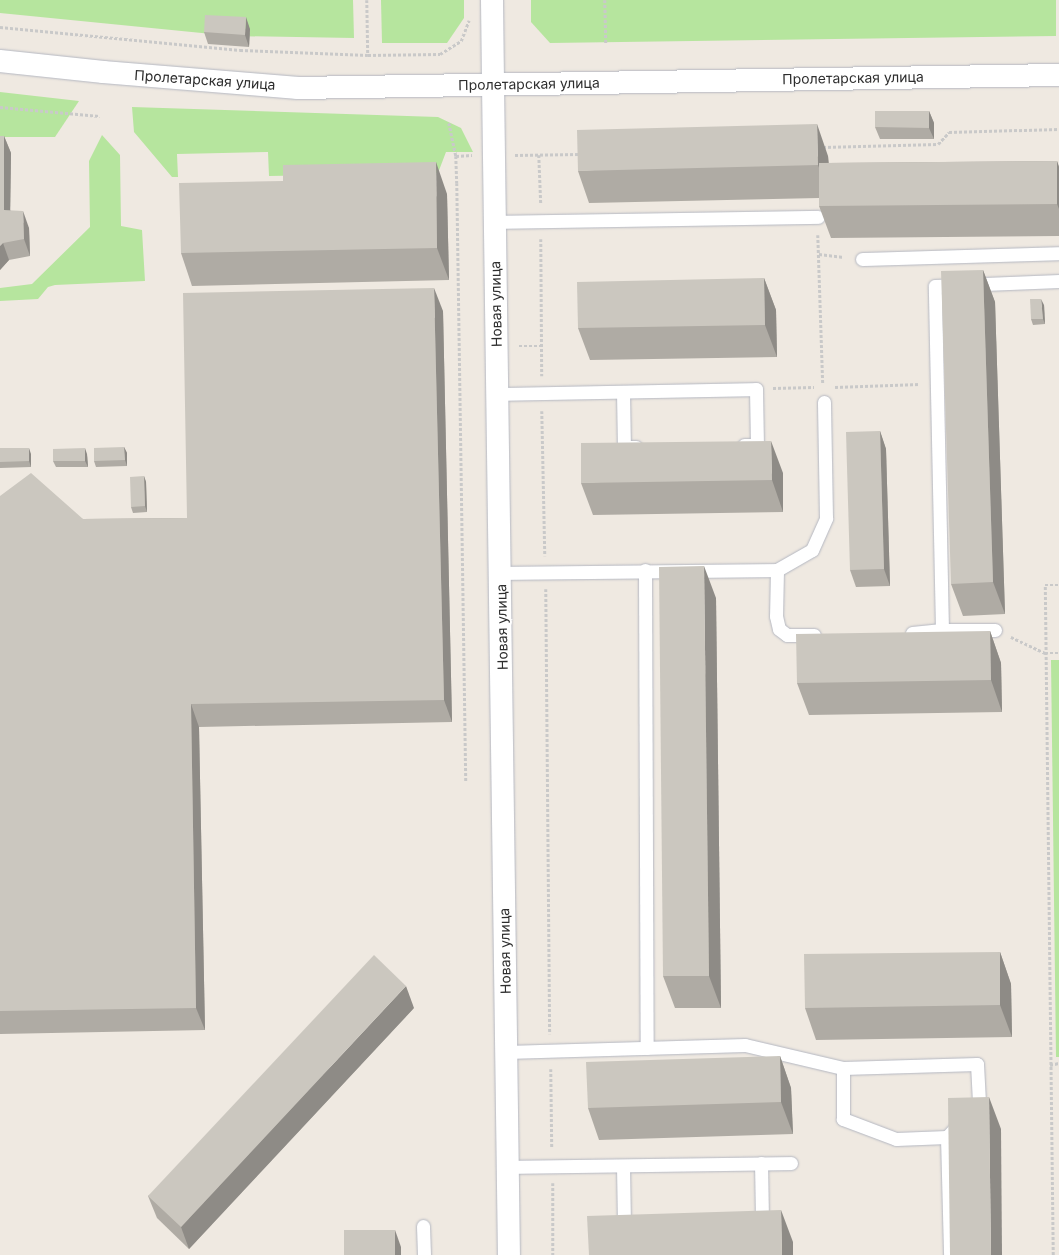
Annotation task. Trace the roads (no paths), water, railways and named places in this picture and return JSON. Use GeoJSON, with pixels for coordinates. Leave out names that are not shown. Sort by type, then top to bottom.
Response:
{"type":"FeatureCollection","features":[{"type":"Feature","properties":{"kind":"street","name":"Новая улица"},"geometry":{"type":"LineString","coordinates":[[492,0],[501,574],[509,1255]]}},
{"type":"Feature","properties":{"kind":"street","name":"Пролетарская улица"},"geometry":{"type":"LineString","coordinates":[[0,61],[103,72],[298,88],[1059,75]]}},
{"type":"Feature","properties":{"kind":"lane"},"geometry":{"type":"LineString","coordinates":[[495,222],[818,217]]}},
{"type":"Feature","properties":{"kind":"lane"},"geometry":{"type":"LineString","coordinates":[[862,259],[1059,253]]}},
{"type":"Feature","properties":{"kind":"lane"},"geometry":{"type":"LineString","coordinates":[[942,630],[935,286],[1059,282]]}},
{"type":"Feature","properties":{"kind":"lane"},"geometry":{"type":"LineString","coordinates":[[497,394],[756,389],[757,445],[734,445]]}},
{"type":"Feature","properties":{"kind":"lane"},"geometry":{"type":"LineString","coordinates":[[623,392],[624,447],[648,447]]}},
{"type":"Feature","properties":{"kind":"lane"},"geometry":{"type":"LineString","coordinates":[[501,574],[646,570],[777,570],[812,550],[826,518],[824,402]]}},
{"type":"Feature","properties":{"kind":"lane"},"geometry":{"type":"LineString","coordinates":[[646,570],[647,1048]]}},
{"type":"Feature","properties":{"kind":"lane"},"geometry":{"type":"LineString","coordinates":[[777,570],[776,616],[779,629],[787,635],[825,635]]}},
{"type":"Feature","properties":{"kind":"lane"},"geometry":{"type":"LineString","coordinates":[[902,633],[942,630],[995,630]]}},
{"type":"Feature","properties":{"kind":"lane"},"geometry":{"type":"LineString","coordinates":[[506,1052],[745,1045],[843,1068],[977,1064],[979,1102],[947,1137],[950,1255]]}},
{"type":"Feature","properties":{"kind":"lane"},"geometry":{"type":"LineString","coordinates":[[843,1068],[843,1119],[896,1139],[947,1137]]}},
{"type":"Feature","properties":{"kind":"lane"},"geometry":{"type":"LineString","coordinates":[[739,1219],[762,1218],[761,1163]]}},
{"type":"Feature","properties":{"kind":"lane"},"geometry":{"type":"LineString","coordinates":[[508,1168],[791,1163]]}},
{"type":"Feature","properties":{"kind":"lane"},"geometry":{"type":"LineString","coordinates":[[623,1166],[624,1224],[647,1223]]}},
{"type":"Feature","properties":{"kind":"lane"},"geometry":{"type":"LineString","coordinates":[[424,1226],[424,1255]]}}]}
